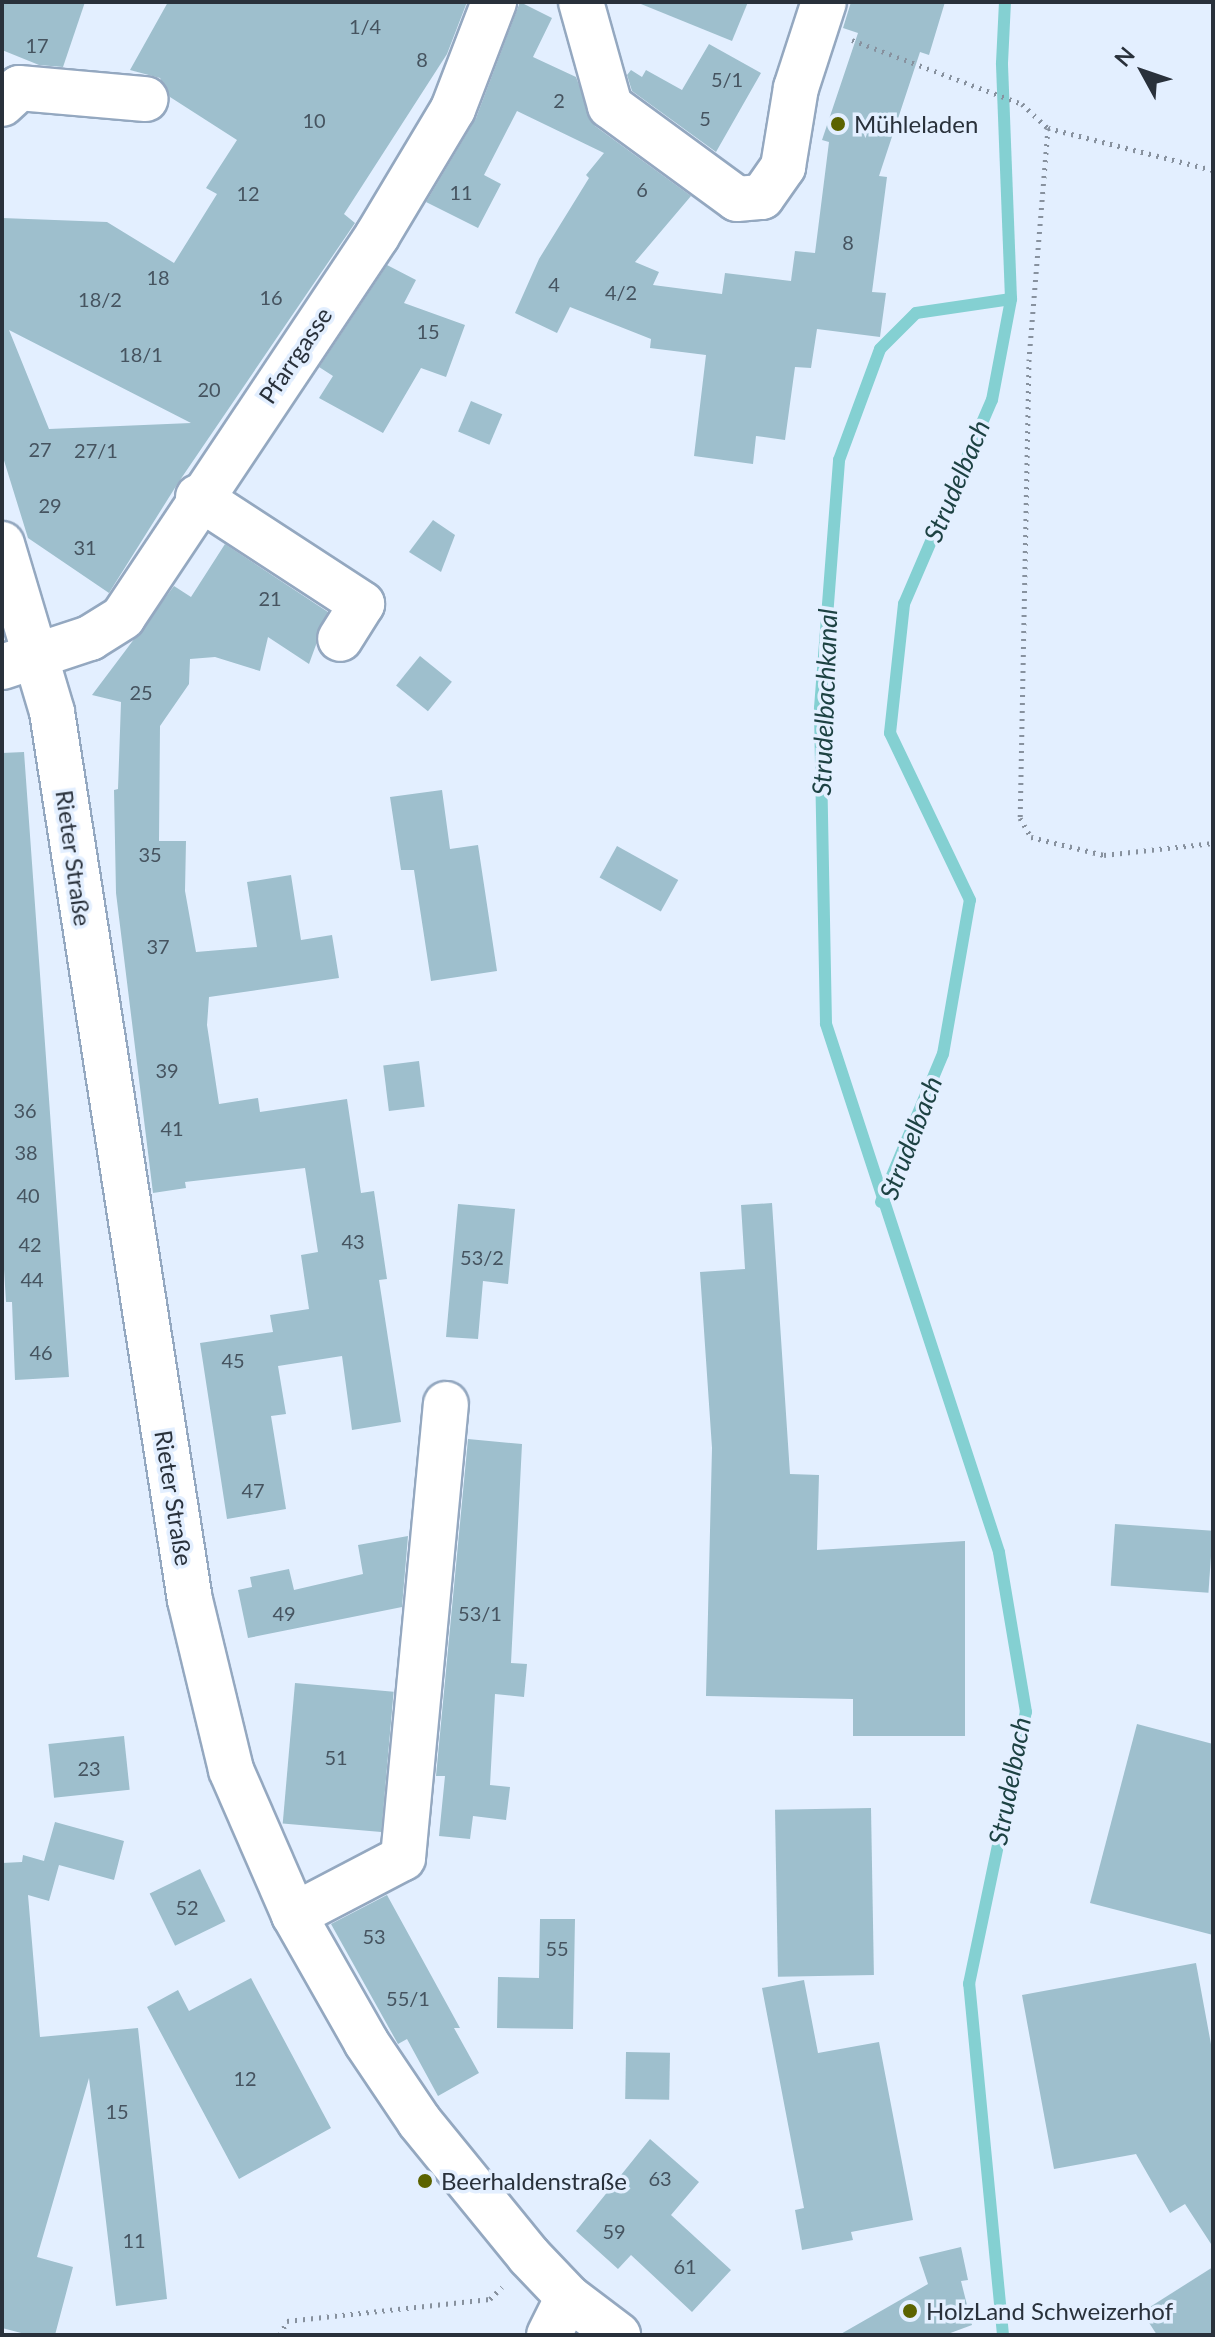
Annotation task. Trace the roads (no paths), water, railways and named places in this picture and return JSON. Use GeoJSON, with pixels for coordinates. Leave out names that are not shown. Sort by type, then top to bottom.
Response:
{"type":"FeatureCollection","features":[{"type":"Feature","properties":{"kind":"street","name":"Pfarrgasse"},"geometry":{"type":"LineString","coordinates":[[21,663],[90,638],[123,617],[198,497],[377,236],[453,109],[494,2]]}},
{"type":"Feature","properties":{"kind":"street"},"geometry":{"type":"LineString","coordinates":[[581,2],[610,106],[737,199],[762,197],[783,167],[796,88],[820,14]]}},
{"type":"Feature","properties":{"kind":"street"},"geometry":{"type":"LineString","coordinates":[[5,100],[19,88],[146,99]]}},
{"type":"Feature","properties":{"kind":"street"},"geometry":{"type":"LineString","coordinates":[[198,497],[362,604],[340,639]]}},
{"type":"Feature","properties":{"kind":"street","name":"Rieter Straße"},"geometry":{"type":"LineString","coordinates":[[2,544],[21,663],[65,785],[190,1600],[231,1770],[294,1915],[366,2042],[419,2121],[529,2256],[568,2297],[618,2335]]}},
{"type":"Feature","properties":{"kind":"street"},"geometry":{"type":"LineString","coordinates":[[294,1915],[403,1858],[446,1404]]}},
{"type":"Feature","properties":{"kind":"street"},"geometry":{"type":"LineString","coordinates":[[549,2335],[568,2297]]}},
{"type":"Feature","properties":{"kind":"waterway","name":"Strudelbach"},"geometry":{"type":"LineString","coordinates":[[881,1202],[943,1054],[970,900],[890,733],[904,604],[992,400],[1011,299],[1002,63],[1005,2]]}},
{"type":"Feature","properties":{"kind":"waterway","name":"Strudelbach"},"geometry":{"type":"LineString","coordinates":[[1003,2335],[969,1984],[1026,1712],[999,1552],[826,1024],[820,708],[839,460],[880,349],[916,313],[1011,299]]}},
{"type":"Feature","properties":{"kind":"place","name":"Mühleladen"},"geometry":{"type":"Point","coordinates":[838,124]}},
{"type":"Feature","properties":{"kind":"place","name":"Beerhaldenstraße"},"geometry":{"type":"Point","coordinates":[425,2181]}},
{"type":"Feature","properties":{"kind":"place","name":"HolzLand Schweizerhof"},"geometry":{"type":"Point","coordinates":[910,2311]}},
{"type":"Feature","properties":{"kind":"water label","name":"Strudelbachkanal"},"geometry":{"type":"Point","coordinates":[825,702]}}]}
